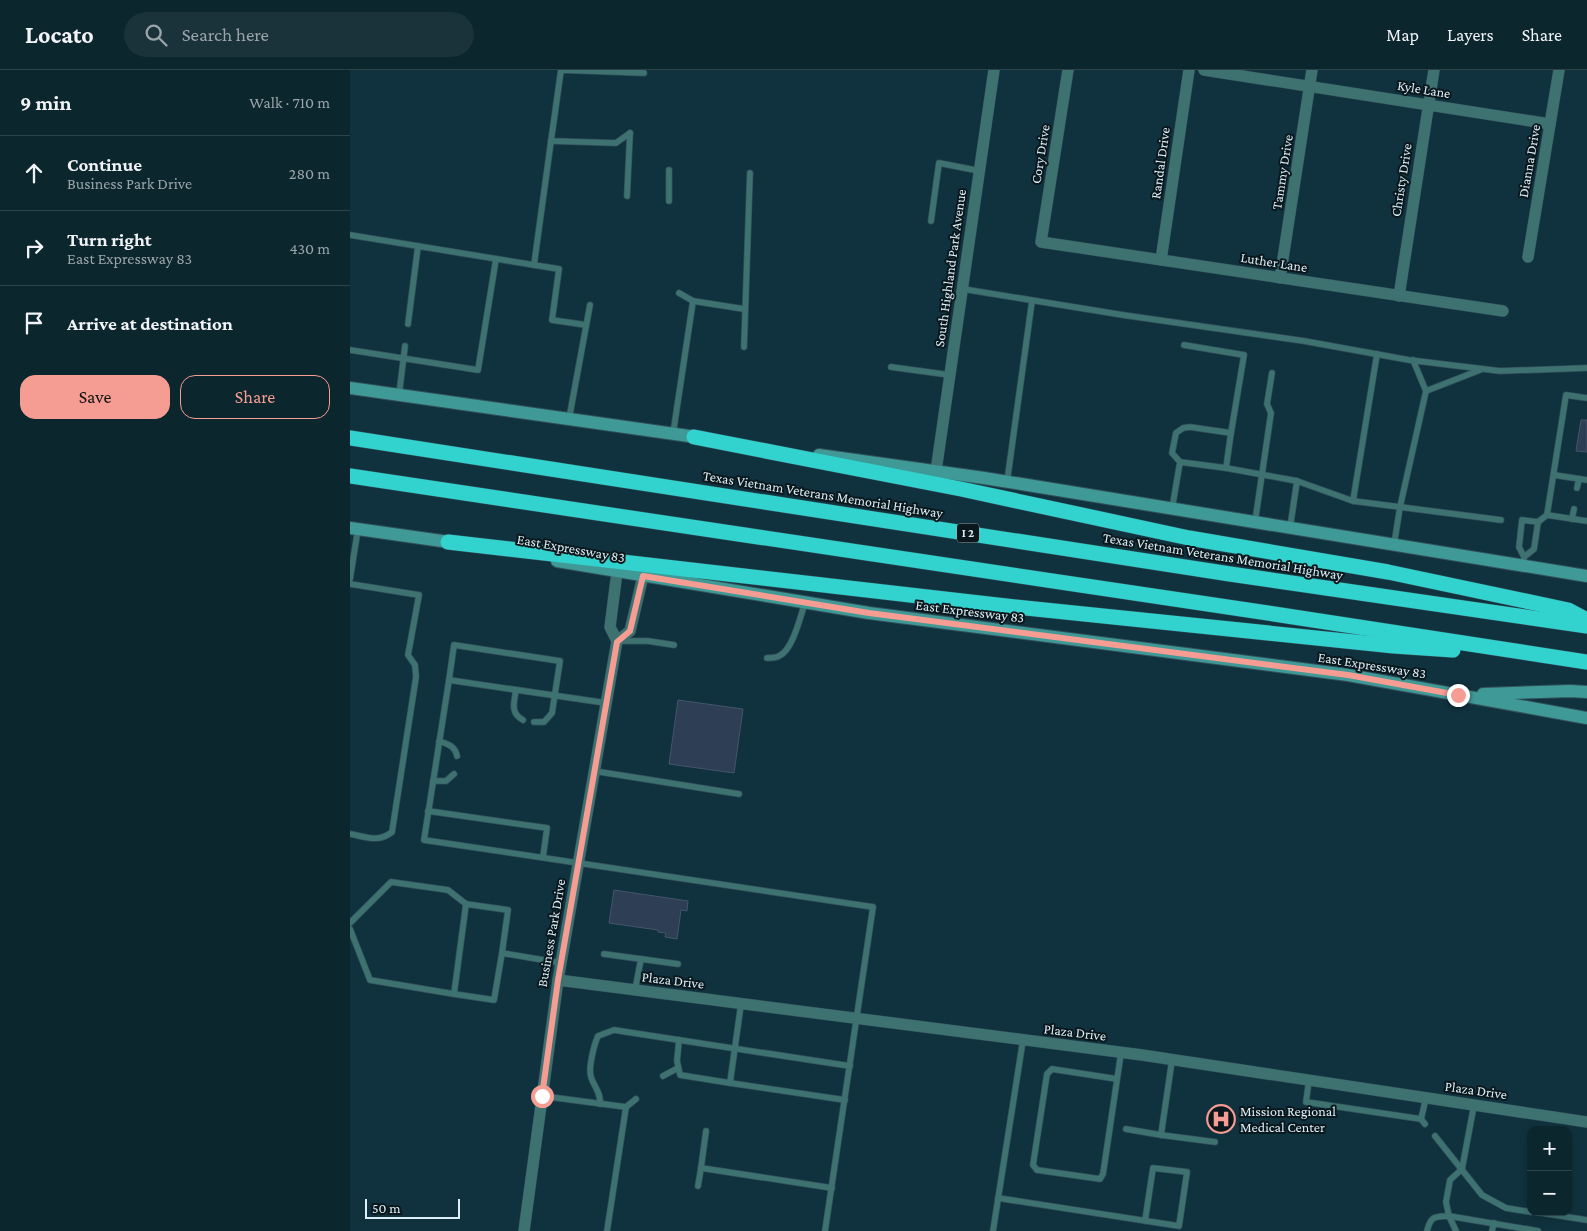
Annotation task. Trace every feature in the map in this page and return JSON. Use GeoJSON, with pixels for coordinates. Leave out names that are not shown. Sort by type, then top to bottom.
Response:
{"type":"FeatureCollection","features":[{"type":"Feature","properties":{"kind":"highway"},"geometry":{"type":"LineString","coordinates":[[694,437],[1189,538],[1388,572],[1568,610],[1587,620]]}},
{"type":"Feature","properties":{"kind":"highway","name":"Texas Vietnam Veterans Memorial Highway"},"geometry":{"type":"LineString","coordinates":[[350,438],[1230,574],[1587,626]]}},
{"type":"Feature","properties":{"kind":"highway"},"geometry":{"type":"LineString","coordinates":[[350,476],[1587,662]]}},
{"type":"Feature","properties":{"kind":"highway"},"geometry":{"type":"LineString","coordinates":[[448,542],[1027,608],[1394,646],[1560,658]]}},
{"type":"Feature","properties":{"kind":"main road"},"geometry":{"type":"LineString","coordinates":[[350,388],[936,471],[1394,545],[1524,562],[1587,582]]}},
{"type":"Feature","properties":{"kind":"main road","name":"East Expressway 83"},"geometry":{"type":"LineString","coordinates":[[354,528],[869,613],[1348,675],[1587,718]]}},
{"type":"Feature","properties":{"kind":"main road"},"geometry":{"type":"LineString","coordinates":[[1554,571],[1587,576]]}},
{"type":"Feature","properties":{"kind":"main road"},"geometry":{"type":"LineString","coordinates":[[1458,695],[1587,692]]}},
{"type":"Feature","properties":{"kind":"street","name":"South Highland Park Avenue"},"geometry":{"type":"LineString","coordinates":[[936,471],[994,70]]}},
{"type":"Feature","properties":{"kind":"street","name":"Cory Drive"},"geometry":{"type":"LineString","coordinates":[[1041,242],[1068,70]]}},
{"type":"Feature","properties":{"kind":"street","name":"Randal Drive"},"geometry":{"type":"LineString","coordinates":[[1161,260],[1189,70]]}},
{"type":"Feature","properties":{"kind":"street","name":"Kyle Lane"},"geometry":{"type":"LineString","coordinates":[[1204,70],[1550,124]]}},
{"type":"Feature","properties":{"kind":"street","name":"Tammy Drive"},"geometry":{"type":"LineString","coordinates":[[1280,278],[1312,70]]}},
{"type":"Feature","properties":{"kind":"street","name":"Christy Drive"},"geometry":{"type":"LineString","coordinates":[[1399,296],[1434,70]]}},
{"type":"Feature","properties":{"kind":"street","name":"Dianna Drive"},"geometry":{"type":"LineString","coordinates":[[1528,256],[1559,70]]}},
{"type":"Feature","properties":{"kind":"street","name":"Luther Lane"},"geometry":{"type":"LineString","coordinates":[[1041,242],[1503,311]]}},
{"type":"Feature","properties":{"kind":"street","name":"Business Park Drive"},"geometry":{"type":"LineString","coordinates":[[524,1231],[558,980],[617,642],[610,627],[617,572]]}},
{"type":"Feature","properties":{"kind":"street","name":"Business Park Drive"},"geometry":{"type":"LineString","coordinates":[[617,642],[630,631],[643,576]]}},
{"type":"Feature","properties":{"kind":"street","name":"Plaza Drive"},"geometry":{"type":"LineString","coordinates":[[558,980],[1172,1060],[1587,1122]]}},
{"type":"Feature","properties":{"kind":"lane"},"geometry":{"type":"LineString","coordinates":[[534,265],[561,70],[644,73]]}},
{"type":"Feature","properties":{"kind":"lane"},"geometry":{"type":"LineString","coordinates":[[551,141],[616,143],[630,133],[627,196]]}},
{"type":"Feature","properties":{"kind":"lane"},"geometry":{"type":"LineString","coordinates":[[931,221],[939,162],[980,171]]}},
{"type":"Feature","properties":{"kind":"lane"},"geometry":{"type":"LineString","coordinates":[[669,170],[669,202]]}},
{"type":"Feature","properties":{"kind":"lane"},"geometry":{"type":"LineString","coordinates":[[744,347],[750,173]]}},
{"type":"Feature","properties":{"kind":"lane"},"geometry":{"type":"LineString","coordinates":[[350,235],[559,269],[552,320],[586,325]]}},
{"type":"Feature","properties":{"kind":"lane"},"geometry":{"type":"LineString","coordinates":[[408,324],[418,246]]}},
{"type":"Feature","properties":{"kind":"lane"},"geometry":{"type":"LineString","coordinates":[[350,350],[478,370],[496,259]]}},
{"type":"Feature","properties":{"kind":"lane"},"geometry":{"type":"LineString","coordinates":[[962,288],[1032,301],[1304,341],[1413,360],[1483,369],[1500,371],[1587,368]]}},
{"type":"Feature","properties":{"kind":"lane"},"geometry":{"type":"LineString","coordinates":[[679,293],[693,301],[744,309]]}},
{"type":"Feature","properties":{"kind":"lane"},"geometry":{"type":"LineString","coordinates":[[673,434],[693,301]]}},
{"type":"Feature","properties":{"kind":"lane"},"geometry":{"type":"LineString","coordinates":[[1007,482],[1032,301]]}},
{"type":"Feature","properties":{"kind":"lane"},"geometry":{"type":"LineString","coordinates":[[569,419],[590,305]]}},
{"type":"Feature","properties":{"kind":"lane"},"geometry":{"type":"LineString","coordinates":[[1184,345],[1244,355],[1226,468]]}},
{"type":"Feature","properties":{"kind":"lane"},"geometry":{"type":"LineString","coordinates":[[399,395],[405,346]]}},
{"type":"Feature","properties":{"kind":"lane"},"geometry":{"type":"LineString","coordinates":[[1353,501],[1377,354]]}},
{"type":"Feature","properties":{"kind":"lane"},"geometry":{"type":"LineString","coordinates":[[1394,545],[1400,507],[1426,391],[1413,360]]}},
{"type":"Feature","properties":{"kind":"lane"},"geometry":{"type":"LineString","coordinates":[[892,367],[950,375]]}},
{"type":"Feature","properties":{"kind":"lane"},"geometry":{"type":"LineString","coordinates":[[1426,391],[1483,369]]}},
{"type":"Feature","properties":{"kind":"lane"},"geometry":{"type":"LineString","coordinates":[[1255,522],[1271,413],[1267,404],[1272,373]]}},
{"type":"Feature","properties":{"kind":"lane"},"geometry":{"type":"LineString","coordinates":[[1524,562],[1534,549],[1538,522],[1547,515],[1566,395],[1587,398]]}},
{"type":"Feature","properties":{"kind":"lane"},"geometry":{"type":"LineString","coordinates":[[1231,433],[1190,427],[1183,428],[1176,433],[1172,453],[1180,462],[1297,481],[1353,501],[1501,520]]}},
{"type":"Feature","properties":{"kind":"lane"},"geometry":{"type":"LineString","coordinates":[[1172,509],[1180,462]]}},
{"type":"Feature","properties":{"kind":"lane"},"geometry":{"type":"LineString","coordinates":[[1554,475],[1587,480]]}},
{"type":"Feature","properties":{"kind":"lane"},"geometry":{"type":"LineString","coordinates":[[1577,488],[1579,479]]}},
{"type":"Feature","properties":{"kind":"lane"},"geometry":{"type":"LineString","coordinates":[[1290,528],[1297,481]]}},
{"type":"Feature","properties":{"kind":"lane"},"geometry":{"type":"LineString","coordinates":[[1572,519],[1574,509]]}},
{"type":"Feature","properties":{"kind":"lane"},"geometry":{"type":"LineString","coordinates":[[1547,515],[1587,521]]}},
{"type":"Feature","properties":{"kind":"lane"},"geometry":{"type":"LineString","coordinates":[[1524,562],[1519,547],[1522,520],[1538,522]]}},
{"type":"Feature","properties":{"kind":"lane"},"geometry":{"type":"LineString","coordinates":[[350,579],[354,528]]}},
{"type":"Feature","properties":{"kind":"lane"},"geometry":{"type":"LineString","coordinates":[[350,584],[419,595],[408,656],[414,665],[416,677],[392,832],[385,837],[376,839],[350,834]]}},
{"type":"Feature","properties":{"kind":"lane"},"geometry":{"type":"LineString","coordinates":[[767,658],[779,656],[787,649],[805,603]]}},
{"type":"Feature","properties":{"kind":"lane"},"geometry":{"type":"LineString","coordinates":[[617,642],[648,641],[674,645]]}},
{"type":"Feature","properties":{"kind":"lane"},"geometry":{"type":"LineString","coordinates":[[534,722],[544,722],[552,713],[560,661],[454,646],[424,840],[873,907],[825,1231]]}},
{"type":"Feature","properties":{"kind":"lane"},"geometry":{"type":"LineString","coordinates":[[449,680],[606,703]]}},
{"type":"Feature","properties":{"kind":"lane"},"geometry":{"type":"LineString","coordinates":[[516,690],[514,713],[523,720]]}},
{"type":"Feature","properties":{"kind":"lane"},"geometry":{"type":"LineString","coordinates":[[439,740],[452,746],[457,756]]}},
{"type":"Feature","properties":{"kind":"lane"},"geometry":{"type":"LineString","coordinates":[[594,771],[739,794]]}},
{"type":"Feature","properties":{"kind":"lane"},"geometry":{"type":"LineString","coordinates":[[433,781],[446,781],[454,774]]}},
{"type":"Feature","properties":{"kind":"lane"},"geometry":{"type":"LineString","coordinates":[[428,811],[547,828],[542,857]]}},
{"type":"Feature","properties":{"kind":"lane"},"geometry":{"type":"LineString","coordinates":[[350,923],[391,882],[448,890],[466,904],[508,910],[494,1000],[370,980],[350,929]]}},
{"type":"Feature","properties":{"kind":"lane"},"geometry":{"type":"LineString","coordinates":[[454,994],[466,904]]}},
{"type":"Feature","properties":{"kind":"lane"},"geometry":{"type":"LineString","coordinates":[[502,953],[561,963]]}},
{"type":"Feature","properties":{"kind":"lane"},"geometry":{"type":"LineString","coordinates":[[604,954],[678,964]]}},
{"type":"Feature","properties":{"kind":"lane"},"geometry":{"type":"LineString","coordinates":[[635,990],[641,959]]}},
{"type":"Feature","properties":{"kind":"lane"},"geometry":{"type":"LineString","coordinates":[[730,1082],[741,1004]]}},
{"type":"Feature","properties":{"kind":"lane"},"geometry":{"type":"LineString","coordinates":[[600,1104],[601,1096],[590,1076],[594,1045],[598,1036],[614,1030],[850,1066]]}},
{"type":"Feature","properties":{"kind":"lane"},"geometry":{"type":"LineString","coordinates":[[680,1040],[677,1061],[680,1075],[845,1100]]}},
{"type":"Feature","properties":{"kind":"lane"},"geometry":{"type":"LineString","coordinates":[[993,1231],[1023,1040]]}},
{"type":"Feature","properties":{"kind":"lane"},"geometry":{"type":"LineString","coordinates":[[1118,1079],[1052,1069],[1047,1074],[1033,1165],[1037,1170],[1100,1179],[1103,1174],[1118,1079],[1121,1053]]}},
{"type":"Feature","properties":{"kind":"lane"},"geometry":{"type":"LineString","coordinates":[[1161,1135],[1172,1060]]}},
{"type":"Feature","properties":{"kind":"lane"},"geometry":{"type":"LineString","coordinates":[[663,1076],[678,1068]]}},
{"type":"Feature","properties":{"kind":"lane"},"geometry":{"type":"LineString","coordinates":[[1309,1080],[1306,1102],[1421,1118]]}},
{"type":"Feature","properties":{"kind":"lane"},"geometry":{"type":"LineString","coordinates":[[542,1096],[626,1108]]}},
{"type":"Feature","properties":{"kind":"lane"},"geometry":{"type":"LineString","coordinates":[[1425,1124],[1421,1118],[1426,1098]]}},
{"type":"Feature","properties":{"kind":"lane"},"geometry":{"type":"LineString","coordinates":[[607,1231],[626,1108],[636,1099]]}},
{"type":"Feature","properties":{"kind":"lane"},"geometry":{"type":"LineString","coordinates":[[1456,1231],[1449,1216],[1446,1202],[1450,1180],[1462,1169],[1474,1105]]}},
{"type":"Feature","properties":{"kind":"lane"},"geometry":{"type":"LineString","coordinates":[[1126,1129],[1215,1142]]}},
{"type":"Feature","properties":{"kind":"lane"},"geometry":{"type":"LineString","coordinates":[[698,1186],[706,1131]]}},
{"type":"Feature","properties":{"kind":"lane"},"geometry":{"type":"LineString","coordinates":[[1435,1136],[1482,1195],[1506,1208],[1527,1211]]}},
{"type":"Feature","properties":{"kind":"lane"},"geometry":{"type":"LineString","coordinates":[[701,1168],[832,1188]]}},
{"type":"Feature","properties":{"kind":"lane"},"geometry":{"type":"LineString","coordinates":[[998,1198],[1179,1226],[1187,1172],[1153,1168],[1145,1220]]}},
{"type":"Feature","properties":{"kind":"lane"},"geometry":{"type":"LineString","coordinates":[[1427,1230],[1429,1222],[1435,1217],[1449,1216],[1538,1231]]}},
{"type":"Feature","properties":{"kind":"lane"},"geometry":{"type":"LineString","coordinates":[[1561,1216],[1587,1220]]}},
{"type":"Feature","properties":{"kind":"lane"},"geometry":{"type":"LineString","coordinates":[[1492,1231],[1494,1223]]}},
{"type":"Feature","properties":{"kind":"building"},"geometry":{"type":"Polygon","coordinates":[[[1581,420],[1587,420],[1587,452],[1576,451],[1581,420]]]}},
{"type":"Feature","properties":{"kind":"building"},"geometry":{"type":"Polygon","coordinates":[[[678,700],[743,709],[734,773],[669,764],[678,700]]]}},
{"type":"Feature","properties":{"kind":"building"},"geometry":{"type":"Polygon","coordinates":[[[614,890],[688,901],[687,911],[681,910],[677,939],[665,937],[666,933],[658,932],[658,930],[609,923],[614,890]]]}},
{"type":"Feature","properties":{"kind":"place","name":"Mission Regional Medical Center"},"geometry":{"type":"Point","coordinates":[1221,1119]}},
{"type":"Feature","properties":{"kind":"route"},"geometry":{"type":"LineString","coordinates":[[542,1096],[558,980],[617,642],[630,631],[643,576],[869,613],[1348,675],[1458,695]]}}]}
